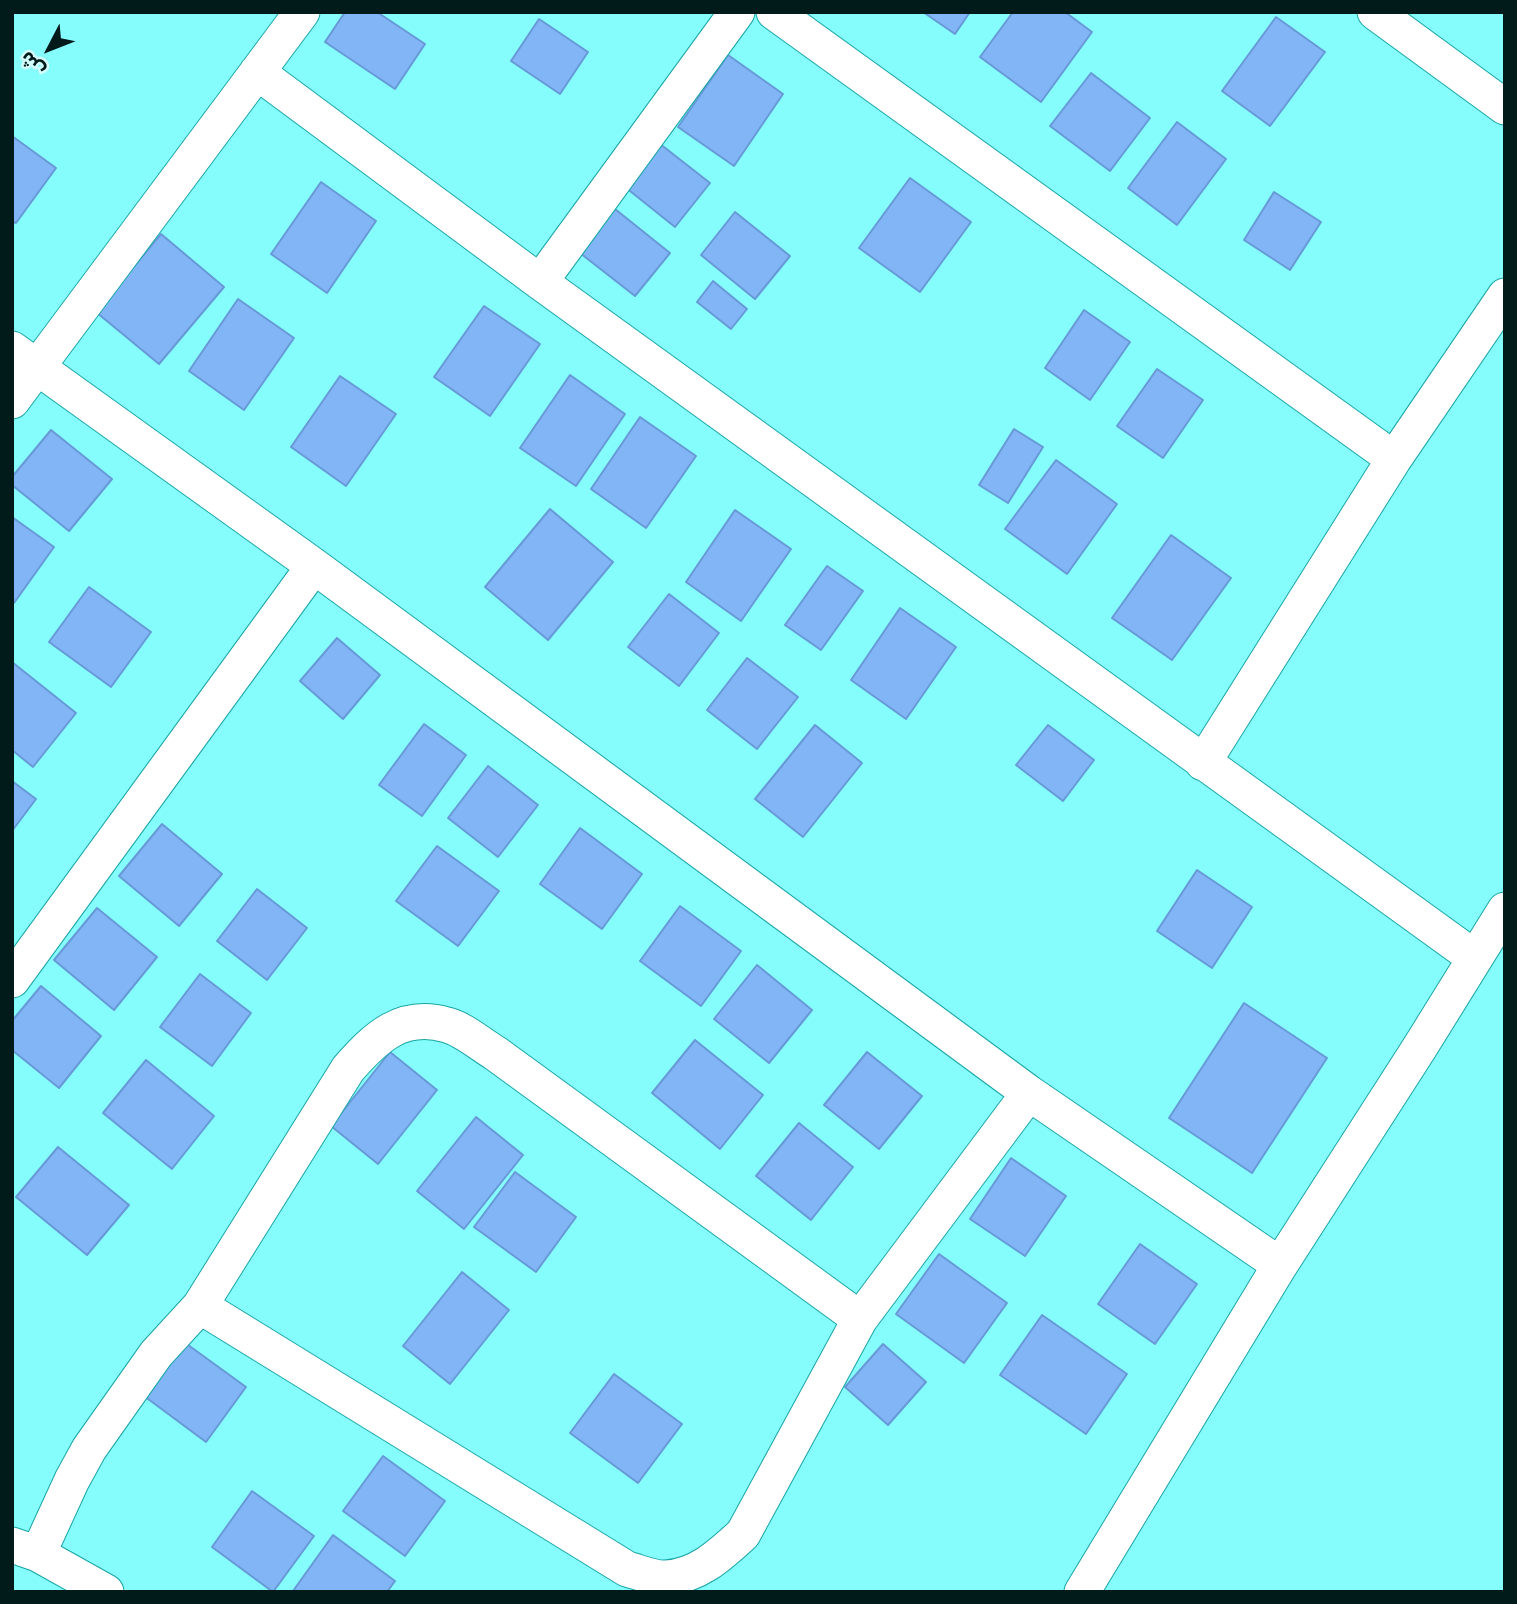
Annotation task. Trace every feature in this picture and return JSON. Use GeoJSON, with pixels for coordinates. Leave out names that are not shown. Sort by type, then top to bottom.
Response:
{"type":"FeatureCollection","features":[{"type":"Feature","properties":{"kind":"street"},"geometry":{"type":"LineString","coordinates":[[12,401],[25,358],[257,72],[302,12]]}},
{"type":"Feature","properties":{"kind":"street"},"geometry":{"type":"LineString","coordinates":[[540,282],[737,12]]}},
{"type":"Feature","properties":{"kind":"street"},"geometry":{"type":"LineString","coordinates":[[774,12],[1394,459]]}},
{"type":"Feature","properties":{"kind":"street"},"geometry":{"type":"LineString","coordinates":[[1375,12],[1505,107]]}},
{"type":"Feature","properties":{"kind":"street"},"geometry":{"type":"LineString","coordinates":[[257,72],[540,282],[1475,958]]}},
{"type":"Feature","properties":{"kind":"street"},"geometry":{"type":"LineString","coordinates":[[1203,763],[1394,459],[1505,296]]}},
{"type":"Feature","properties":{"kind":"street"},"geometry":{"type":"LineString","coordinates":[[25,358],[314,566],[1029,1093],[1280,1265]]}},
{"type":"Feature","properties":{"kind":"street"},"geometry":{"type":"LineString","coordinates":[[12,980],[314,566]]}},
{"type":"Feature","properties":{"kind":"street"},"geometry":{"type":"LineString","coordinates":[[1082,1592],[1280,1265],[1505,910]]}},
{"type":"Feature","properties":{"kind":"street"},"geometry":{"type":"LineString","coordinates":[[106,1592],[25,1550],[89,1449],[156,1354],[200,1306],[348,1069],[368,1045],[384,1033],[410,1021],[448,1025],[495,1053],[860,1319]]}},
{"type":"Feature","properties":{"kind":"street"},"geometry":{"type":"LineString","coordinates":[[200,1306],[627,1569],[664,1578],[692,1573],[716,1559],[743,1534],[860,1319],[1029,1093]]}},
{"type":"Feature","properties":{"kind":"building"},"geometry":{"type":"Polygon","coordinates":[[[345,12],[377,12],[425,44],[395,89],[325,42],[345,12]]]}},
{"type":"Feature","properties":{"kind":"building"},"geometry":{"type":"Polygon","coordinates":[[[923,12],[970,12],[955,34],[923,12]]]}},
{"type":"Feature","properties":{"kind":"building"},"geometry":{"type":"Polygon","coordinates":[[[1013,12],[1065,12],[1092,32],[1041,102],[980,57],[1013,12]]]}},
{"type":"Feature","properties":{"kind":"building"},"geometry":{"type":"Polygon","coordinates":[[[1276,17],[1325,52],[1270,126],[1222,91],[1276,17]]]}},
{"type":"Feature","properties":{"kind":"building"},"geometry":{"type":"Polygon","coordinates":[[[539,19],[588,52],[560,94],[511,61],[539,19]]]}},
{"type":"Feature","properties":{"kind":"building"},"geometry":{"type":"Polygon","coordinates":[[[728,55],[783,94],[734,166],[678,127],[728,55]]]}},
{"type":"Feature","properties":{"kind":"building"},"geometry":{"type":"Polygon","coordinates":[[[1091,73],[1150,118],[1110,171],[1050,126],[1091,73]]]}},
{"type":"Feature","properties":{"kind":"building"},"geometry":{"type":"Polygon","coordinates":[[[1177,122],[1226,159],[1177,225],[1128,188],[1177,122]]]}},
{"type":"Feature","properties":{"kind":"building"},"geometry":{"type":"Polygon","coordinates":[[[12,136],[56,168],[16,223],[12,221],[12,136]]]}},
{"type":"Feature","properties":{"kind":"building"},"geometry":{"type":"Polygon","coordinates":[[[655,140],[710,183],[675,227],[620,183],[655,140]]]}},
{"type":"Feature","properties":{"kind":"building"},"geometry":{"type":"Polygon","coordinates":[[[910,178],[971,222],[920,292],[859,248],[910,178]]]}},
{"type":"Feature","properties":{"kind":"building"},"geometry":{"type":"Polygon","coordinates":[[[321,182],[376,221],[327,293],[271,254],[321,182]]]}},
{"type":"Feature","properties":{"kind":"building"},"geometry":{"type":"Polygon","coordinates":[[[1274,192],[1321,222],[1290,270],[1244,240],[1274,192]]]}},
{"type":"Feature","properties":{"kind":"building"},"geometry":{"type":"Polygon","coordinates":[[[615,209],[670,253],[635,296],[580,253],[615,209]]]}},
{"type":"Feature","properties":{"kind":"building"},"geometry":{"type":"Polygon","coordinates":[[[735,212],[790,256],[755,299],[701,255],[735,212]]]}},
{"type":"Feature","properties":{"kind":"building"},"geometry":{"type":"Polygon","coordinates":[[[161,234],[224,287],[159,364],[96,312],[161,234]]]}},
{"type":"Feature","properties":{"kind":"building"},"geometry":{"type":"Polygon","coordinates":[[[713,281],[747,309],[731,329],[697,302],[713,281]]]}},
{"type":"Feature","properties":{"kind":"building"},"geometry":{"type":"Polygon","coordinates":[[[238,299],[294,338],[244,410],[189,371],[238,299]]]}},
{"type":"Feature","properties":{"kind":"building"},"geometry":{"type":"Polygon","coordinates":[[[484,306],[540,344],[490,416],[434,377],[484,306]]]}},
{"type":"Feature","properties":{"kind":"building"},"geometry":{"type":"Polygon","coordinates":[[[1084,310],[1130,342],[1090,400],[1045,368],[1084,310]]]}},
{"type":"Feature","properties":{"kind":"building"},"geometry":{"type":"Polygon","coordinates":[[[1157,369],[1203,400],[1163,458],[1117,426],[1157,369]]]}},
{"type":"Feature","properties":{"kind":"building"},"geometry":{"type":"Polygon","coordinates":[[[570,375],[625,414],[576,486],[520,448],[570,375]]]}},
{"type":"Feature","properties":{"kind":"building"},"geometry":{"type":"Polygon","coordinates":[[[340,376],[396,414],[346,486],[291,447],[340,376]]]}},
{"type":"Feature","properties":{"kind":"building"},"geometry":{"type":"Polygon","coordinates":[[[640,417],[696,456],[646,528],[591,489],[640,417]]]}},
{"type":"Feature","properties":{"kind":"building"},"geometry":{"type":"Polygon","coordinates":[[[1014,429],[1043,447],[1008,503],[979,485],[1014,429]]]}},
{"type":"Feature","properties":{"kind":"building"},"geometry":{"type":"Polygon","coordinates":[[[51,430],[112,479],[69,531],[12,485],[12,477],[51,430]]]}},
{"type":"Feature","properties":{"kind":"building"},"geometry":{"type":"Polygon","coordinates":[[[1056,460],[1117,504],[1067,574],[1005,529],[1056,460]]]}},
{"type":"Feature","properties":{"kind":"building"},"geometry":{"type":"Polygon","coordinates":[[[550,509],[613,562],[548,640],[485,587],[550,509]]]}},
{"type":"Feature","properties":{"kind":"building"},"geometry":{"type":"Polygon","coordinates":[[[735,510],[791,549],[741,621],[686,582],[735,510]]]}},
{"type":"Feature","properties":{"kind":"building"},"geometry":{"type":"Polygon","coordinates":[[[12,517],[54,547],[14,603],[12,601],[12,517]]]}},
{"type":"Feature","properties":{"kind":"building"},"geometry":{"type":"Polygon","coordinates":[[[1171,535],[1231,578],[1172,660],[1112,618],[1171,535]]]}},
{"type":"Feature","properties":{"kind":"building"},"geometry":{"type":"Polygon","coordinates":[[[827,566],[863,591],[821,650],[785,625],[827,566]]]}},
{"type":"Feature","properties":{"kind":"building"},"geometry":{"type":"Polygon","coordinates":[[[89,587],[151,632],[111,687],[49,642],[89,587]]]}},
{"type":"Feature","properties":{"kind":"building"},"geometry":{"type":"Polygon","coordinates":[[[669,594],[719,633],[679,686],[628,647],[669,594]]]}},
{"type":"Feature","properties":{"kind":"building"},"geometry":{"type":"Polygon","coordinates":[[[900,608],[956,647],[906,719],[851,680],[900,608]]]}},
{"type":"Feature","properties":{"kind":"building"},"geometry":{"type":"Polygon","coordinates":[[[337,638],[380,675],[343,719],[300,681],[337,638]]]}},
{"type":"Feature","properties":{"kind":"building"},"geometry":{"type":"Polygon","coordinates":[[[747,658],[798,697],[757,749],[707,710],[747,658]]]}},
{"type":"Feature","properties":{"kind":"building"},"geometry":{"type":"Polygon","coordinates":[[[12,662],[76,713],[33,767],[12,750],[12,662]]]}},
{"type":"Feature","properties":{"kind":"building"},"geometry":{"type":"Polygon","coordinates":[[[424,724],[466,755],[422,816],[379,785],[424,724]]]}},
{"type":"Feature","properties":{"kind":"building"},"geometry":{"type":"Polygon","coordinates":[[[815,725],[862,763],[803,837],[755,799],[815,725]]]}},
{"type":"Feature","properties":{"kind":"building"},"geometry":{"type":"Polygon","coordinates":[[[1048,725],[1094,760],[1063,801],[1016,765],[1048,725]]]}},
{"type":"Feature","properties":{"kind":"building"},"geometry":{"type":"Polygon","coordinates":[[[488,766],[538,805],[498,857],[448,818],[488,766]]]}},
{"type":"Feature","properties":{"kind":"building"},"geometry":{"type":"Polygon","coordinates":[[[12,781],[36,799],[12,831],[12,781]]]}},
{"type":"Feature","properties":{"kind":"building"},"geometry":{"type":"Polygon","coordinates":[[[162,824],[222,874],[179,926],[119,876],[162,824]]]}},
{"type":"Feature","properties":{"kind":"building"},"geometry":{"type":"Polygon","coordinates":[[[580,828],[642,874],[602,929],[540,884],[580,828]]]}},
{"type":"Feature","properties":{"kind":"building"},"geometry":{"type":"Polygon","coordinates":[[[437,846],[499,891],[458,946],[396,901],[437,846]]]}},
{"type":"Feature","properties":{"kind":"building"},"geometry":{"type":"Polygon","coordinates":[[[1197,870],[1252,907],[1212,968],[1157,931],[1197,870]]]}},
{"type":"Feature","properties":{"kind":"building"},"geometry":{"type":"Polygon","coordinates":[[[257,889],[307,928],[267,980],[217,941],[257,889]]]}},
{"type":"Feature","properties":{"kind":"building"},"geometry":{"type":"Polygon","coordinates":[[[680,906],[741,951],[701,1006],[640,961],[680,906]]]}},
{"type":"Feature","properties":{"kind":"building"},"geometry":{"type":"Polygon","coordinates":[[[97,908],[157,957],[114,1010],[54,960],[97,908]]]}},
{"type":"Feature","properties":{"kind":"building"},"geometry":{"type":"Polygon","coordinates":[[[757,965],[812,1010],[769,1063],[714,1019],[757,965]]]}},
{"type":"Feature","properties":{"kind":"building"},"geometry":{"type":"Polygon","coordinates":[[[200,974],[251,1013],[212,1066],[160,1027],[200,974]]]}},
{"type":"Feature","properties":{"kind":"building"},"geometry":{"type":"Polygon","coordinates":[[[41,986],[101,1036],[59,1088],[12,1050],[12,1021],[41,986]]]}},
{"type":"Feature","properties":{"kind":"building"},"geometry":{"type":"Polygon","coordinates":[[[1244,1003],[1327,1058],[1252,1173],[1169,1118],[1244,1003]]]}},
{"type":"Feature","properties":{"kind":"building"},"geometry":{"type":"Polygon","coordinates":[[[695,1040],[763,1095],[720,1149],[652,1093],[695,1040]]]}},
{"type":"Feature","properties":{"kind":"building"},"geometry":{"type":"Polygon","coordinates":[[[390,1052],[437,1090],[378,1164],[331,1126],[390,1052]]]}},
{"type":"Feature","properties":{"kind":"building"},"geometry":{"type":"Polygon","coordinates":[[[867,1052],[922,1096],[879,1149],[824,1105],[867,1052]]]}},
{"type":"Feature","properties":{"kind":"building"},"geometry":{"type":"Polygon","coordinates":[[[146,1060],[214,1116],[172,1169],[103,1113],[146,1060]]]}},
{"type":"Feature","properties":{"kind":"building"},"geometry":{"type":"Polygon","coordinates":[[[476,1117],[523,1155],[464,1229],[417,1191],[476,1117]]]}},
{"type":"Feature","properties":{"kind":"building"},"geometry":{"type":"Polygon","coordinates":[[[799,1123],[853,1167],[811,1220],[756,1176],[799,1123]]]}},
{"type":"Feature","properties":{"kind":"building"},"geometry":{"type":"Polygon","coordinates":[[[58,1147],[129,1205],[87,1255],[16,1197],[58,1147]]]}},
{"type":"Feature","properties":{"kind":"building"},"geometry":{"type":"Polygon","coordinates":[[[1011,1158],[1066,1196],[1025,1256],[970,1219],[1011,1158]]]}},
{"type":"Feature","properties":{"kind":"building"},"geometry":{"type":"Polygon","coordinates":[[[515,1172],[576,1217],[536,1272],[474,1227],[515,1172]]]}},
{"type":"Feature","properties":{"kind":"building"},"geometry":{"type":"Polygon","coordinates":[[[1140,1244],[1197,1284],[1155,1344],[1098,1304],[1140,1244]]]}},
{"type":"Feature","properties":{"kind":"building"},"geometry":{"type":"Polygon","coordinates":[[[939,1254],[1007,1303],[964,1363],[896,1314],[939,1254]]]}},
{"type":"Feature","properties":{"kind":"building"},"geometry":{"type":"Polygon","coordinates":[[[462,1272],[509,1310],[450,1384],[403,1346],[462,1272]]]}},
{"type":"Feature","properties":{"kind":"building"},"geometry":{"type":"Polygon","coordinates":[[[1042,1315],[1127,1374],[1086,1434],[1000,1375],[1042,1315]]]}},
{"type":"Feature","properties":{"kind":"building"},"geometry":{"type":"Polygon","coordinates":[[[184,1342],[246,1387],[206,1442],[144,1396],[184,1342]]]}},
{"type":"Feature","properties":{"kind":"building"},"geometry":{"type":"Polygon","coordinates":[[[883,1344],[926,1382],[888,1425],[845,1387],[883,1344]]]}},
{"type":"Feature","properties":{"kind":"building"},"geometry":{"type":"Polygon","coordinates":[[[614,1374],[682,1424],[638,1483],[570,1433],[614,1374]]]}},
{"type":"Feature","properties":{"kind":"building"},"geometry":{"type":"Polygon","coordinates":[[[383,1456],[445,1501],[405,1556],[343,1511],[383,1456]]]}},
{"type":"Feature","properties":{"kind":"building"},"geometry":{"type":"Polygon","coordinates":[[[252,1491],[314,1536],[273,1592],[212,1547],[252,1491]]]}},
{"type":"Feature","properties":{"kind":"building"},"geometry":{"type":"Polygon","coordinates":[[[333,1535],[395,1581],[387,1592],[293,1591],[333,1535]]]}}]}
